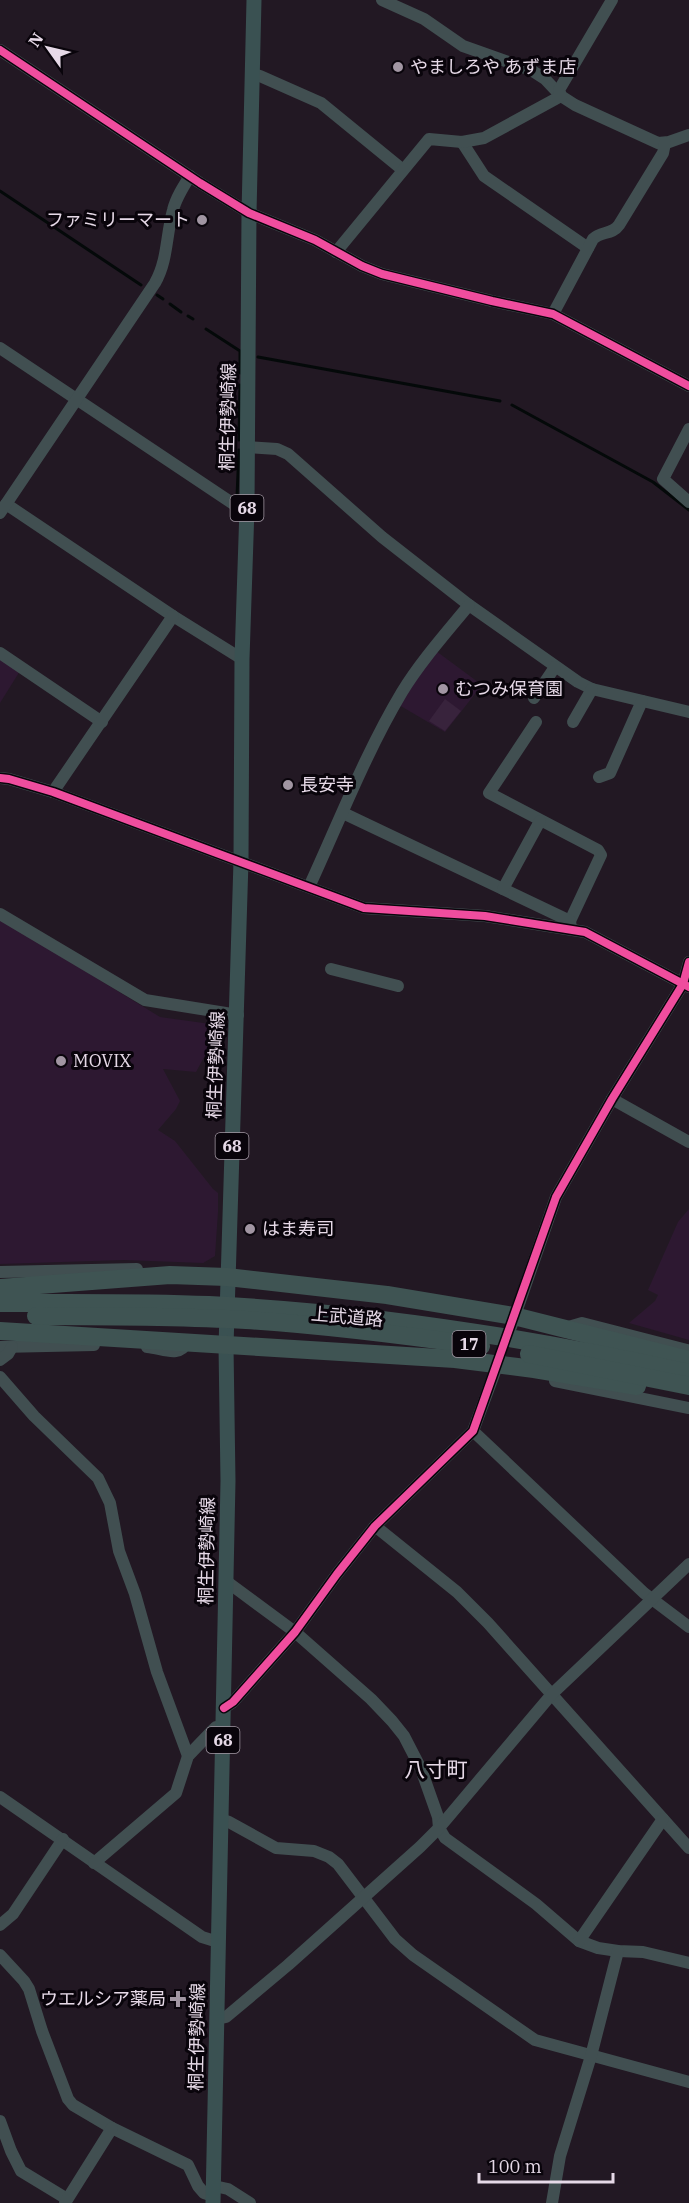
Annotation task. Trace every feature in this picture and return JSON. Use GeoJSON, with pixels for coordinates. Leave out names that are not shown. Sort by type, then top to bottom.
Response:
{"type":"FeatureCollection","features":[{"type":"Feature","properties":{"kind":"highway"},"geometry":{"type":"LineString","coordinates":[[0,1288],[170,1275],[227,1277],[387,1295],[512,1322],[564,1329],[689,1360]]}},
{"type":"Feature","properties":{"kind":"highway","name":"上武道路"},"geometry":{"type":"LineString","coordinates":[[0,1303],[107,1303],[208,1312],[373,1319],[496,1335],[618,1357],[689,1373]]}},
{"type":"Feature","properties":{"kind":"highway","name":"上武道路"},"geometry":{"type":"LineString","coordinates":[[0,1316],[106,1316],[208,1312]]}},
{"type":"Feature","properties":{"kind":"highway","name":"上武道路"},"geometry":{"type":"LineString","coordinates":[[247,1314],[496,1348],[689,1386]]}},
{"type":"Feature","properties":{"kind":"highway"},"geometry":{"type":"LineString","coordinates":[[0,1330],[188,1341],[226,1346],[499,1361],[689,1395]]}},
{"type":"Feature","properties":{"kind":"main road","name":"桐生伊勢崎線"},"geometry":{"type":"LineString","coordinates":[[214,2195],[228,1481],[227,1277],[238,1015],[254,0]]}},
{"type":"Feature","properties":{"kind":"street"},"geometry":{"type":"LineString","coordinates":[[382,0],[424,19],[463,46],[531,70],[575,105],[658,143],[689,135]]}},
{"type":"Feature","properties":{"kind":"street"},"geometry":{"type":"LineString","coordinates":[[561,96],[560,90],[612,0]]}},
{"type":"Feature","properties":{"kind":"street"},"geometry":{"type":"LineString","coordinates":[[0,50],[249,213],[315,240],[382,274],[553,314],[689,386]]}},
{"type":"Feature","properties":{"kind":"street"},"geometry":{"type":"LineString","coordinates":[[253,74],[321,103],[403,170]]}},
{"type":"Feature","properties":{"kind":"street"},"geometry":{"type":"LineString","coordinates":[[336,252],[429,139],[462,142],[484,138],[561,96]]}},
{"type":"Feature","properties":{"kind":"street"},"geometry":{"type":"LineString","coordinates":[[462,142],[484,176],[588,248]]}},
{"type":"Feature","properties":{"kind":"street"},"geometry":{"type":"LineString","coordinates":[[553,314],[595,236],[614,231],[619,225],[663,153],[664,143]]}},
{"type":"Feature","properties":{"kind":"street"},"geometry":{"type":"LineString","coordinates":[[190,176],[173,209],[160,274],[3,508],[242,659]]}},
{"type":"Feature","properties":{"kind":"street"},"geometry":{"type":"LineString","coordinates":[[0,348],[235,505],[247,508]]}},
{"type":"Feature","properties":{"kind":"street"},"geometry":{"type":"LineString","coordinates":[[689,429],[663,479],[689,502]]}},
{"type":"Feature","properties":{"kind":"street"},"geometry":{"type":"LineString","coordinates":[[247,447],[277,449],[288,454],[382,537],[469,605],[555,667],[592,689],[689,712]]}},
{"type":"Feature","properties":{"kind":"street"},"geometry":{"type":"LineString","coordinates":[[309,887],[343,813],[350,792],[401,694],[469,605]]}},
{"type":"Feature","properties":{"kind":"street"},"geometry":{"type":"LineString","coordinates":[[53,792],[173,616]]}},
{"type":"Feature","properties":{"kind":"street"},"geometry":{"type":"LineString","coordinates":[[0,653],[102,722]]}},
{"type":"Feature","properties":{"kind":"street"},"geometry":{"type":"LineString","coordinates":[[534,698],[555,667]]}},
{"type":"Feature","properties":{"kind":"street"},"geometry":{"type":"LineString","coordinates":[[573,722],[592,689]]}},
{"type":"Feature","properties":{"kind":"street"},"geometry":{"type":"LineString","coordinates":[[599,777],[610,773],[642,701]]}},
{"type":"Feature","properties":{"kind":"street"},"geometry":{"type":"LineString","coordinates":[[537,722],[489,793],[598,850],[601,855],[570,925]]}},
{"type":"Feature","properties":{"kind":"street"},"geometry":{"type":"LineString","coordinates":[[0,778],[53,792],[364,908],[485,916],[570,925]]}},
{"type":"Feature","properties":{"kind":"street"},"geometry":{"type":"LineString","coordinates":[[343,813],[503,889],[686,985]]}},
{"type":"Feature","properties":{"kind":"street"},"geometry":{"type":"LineString","coordinates":[[503,889],[540,820]]}},
{"type":"Feature","properties":{"kind":"street"},"geometry":{"type":"LineString","coordinates":[[0,914],[145,1000],[238,1015]]}},
{"type":"Feature","properties":{"kind":"street"},"geometry":{"type":"LineString","coordinates":[[512,1322],[556,1197],[612,1099],[686,985],[689,962]]}},
{"type":"Feature","properties":{"kind":"street"},"geometry":{"type":"LineString","coordinates":[[331,969],[398,987]]}},
{"type":"Feature","properties":{"kind":"street"},"geometry":{"type":"LineString","coordinates":[[612,1099],[689,1142]]}},
{"type":"Feature","properties":{"kind":"street"},"geometry":{"type":"LineString","coordinates":[[0,1272],[152,1269],[170,1275]]}},
{"type":"Feature","properties":{"kind":"street"},"geometry":{"type":"LineString","coordinates":[[564,1329],[582,1323],[689,1351]]}},
{"type":"Feature","properties":{"kind":"street"},"geometry":{"type":"LineString","coordinates":[[0,1360],[6,1347],[76,1345],[153,1347],[176,1352],[185,1347],[188,1341]]}},
{"type":"Feature","properties":{"kind":"street"},"geometry":{"type":"LineString","coordinates":[[224,1708],[233,1702],[295,1632],[375,1526],[473,1431],[499,1361]]}},
{"type":"Feature","properties":{"kind":"street"},"geometry":{"type":"LineString","coordinates":[[534,1369],[549,1380],[689,1408]]}},
{"type":"Feature","properties":{"kind":"street"},"geometry":{"type":"LineString","coordinates":[[0,1377],[34,1416],[98,1478],[102,1486],[110,1503],[119,1551],[135,1594],[157,1672],[188,1756]]}},
{"type":"Feature","properties":{"kind":"street"},"geometry":{"type":"LineString","coordinates":[[473,1431],[652,1600],[689,1627]]}},
{"type":"Feature","properties":{"kind":"street"},"geometry":{"type":"LineString","coordinates":[[375,1526],[457,1592],[488,1623],[689,1848]]}},
{"type":"Feature","properties":{"kind":"street"},"geometry":{"type":"LineString","coordinates":[[217,2019],[226,2017],[288,1965],[439,1828],[552,1694],[689,1564]]}},
{"type":"Feature","properties":{"kind":"street"},"geometry":{"type":"LineString","coordinates":[[226,1581],[295,1632],[371,1699],[404,1736],[421,1769],[438,1817],[439,1828],[445,1838],[536,1904],[579,1941],[598,1948],[643,1952],[689,1963]]}},
{"type":"Feature","properties":{"kind":"street"},"geometry":{"type":"LineString","coordinates":[[94,1863],[176,1792],[188,1756],[216,1727],[224,1727]]}},
{"type":"Feature","properties":{"kind":"street"},"geometry":{"type":"LineString","coordinates":[[0,1797],[202,1937],[218,1942]]}},
{"type":"Feature","properties":{"kind":"street"},"geometry":{"type":"LineString","coordinates":[[220,1819],[276,1848],[314,1851],[329,1857],[338,1864],[395,1939],[413,1955],[536,2040],[689,2082]]}},
{"type":"Feature","properties":{"kind":"street"},"geometry":{"type":"LineString","coordinates":[[579,1941],[663,1819]]}},
{"type":"Feature","properties":{"kind":"street"},"geometry":{"type":"LineString","coordinates":[[0,1925],[13,1914],[63,1839]]}},
{"type":"Feature","properties":{"kind":"street"},"geometry":{"type":"LineString","coordinates":[[552,2203],[560,2156],[591,2056],[618,1951]]}},
{"type":"Feature","properties":{"kind":"street"},"geometry":{"type":"LineString","coordinates":[[0,1955],[29,1989],[42,2031],[68,2099],[73,2105],[112,2128],[188,2165],[204,2193],[214,2195],[228,2189],[250,2203]]}},
{"type":"Feature","properties":{"kind":"street"},"geometry":{"type":"LineString","coordinates":[[0,2121],[21,2170],[66,2201],[112,2128]]}},
{"type":"Feature","properties":{"kind":"shaded area","name":"むつみ保育園"},"geometry":{"type":"Polygon","coordinates":[[[436,651],[482,685],[445,732],[399,705],[436,651]]]}},
{"type":"Feature","properties":{"kind":"shaded area"},"geometry":{"type":"Polygon","coordinates":[[[0,658],[20,671],[0,703],[0,658]]]}},
{"type":"Feature","properties":{"kind":"shaded area"},"geometry":{"type":"Polygon","coordinates":[[[445,699],[461,711],[445,731],[429,721],[445,699]]]}},
{"type":"Feature","properties":{"kind":"shaded area"},"geometry":{"type":"Polygon","coordinates":[[[0,919],[160,1017],[218,1025],[196,1072],[163,1069],[180,1101],[158,1130],[175,1141],[218,1193],[215,1256],[203,1263],[124,1260],[0,1264],[0,919]]]}},
{"type":"Feature","properties":{"kind":"shaded area"},"geometry":{"type":"Polygon","coordinates":[[[689,1209],[689,1340],[629,1323],[655,1301],[658,1295],[648,1290],[678,1222],[689,1209]]]}},
{"type":"Feature","properties":{"kind":"waterway"},"geometry":{"type":"LineString","coordinates":[[0,191],[141,285]]}},
{"type":"Feature","properties":{"kind":"waterway"},"geometry":{"type":"LineString","coordinates":[[157,295],[163,299]]}},
{"type":"Feature","properties":{"kind":"waterway"},"geometry":{"type":"LineString","coordinates":[[170,304],[181,312]]}},
{"type":"Feature","properties":{"kind":"waterway"},"geometry":{"type":"LineString","coordinates":[[188,316],[193,319]]}},
{"type":"Feature","properties":{"kind":"waterway"},"geometry":{"type":"LineString","coordinates":[[206,329],[240,351],[240,373]]}},
{"type":"Feature","properties":{"kind":"waterway"},"geometry":{"type":"LineString","coordinates":[[258,357],[500,401]]}},
{"type":"Feature","properties":{"kind":"waterway"},"geometry":{"type":"LineString","coordinates":[[239,440],[240,385]]}},
{"type":"Feature","properties":{"kind":"waterway"},"geometry":{"type":"LineString","coordinates":[[512,405],[653,482],[689,510]]}},
{"type":"Feature","properties":{"kind":"waterway"},"geometry":{"type":"LineString","coordinates":[[237,497],[239,450]]}},
{"type":"Feature","properties":{"kind":"cycle path"},"geometry":{"type":"LineString","coordinates":[[0,50],[249,213],[315,240],[362,266],[382,274],[553,314],[689,386]]}},
{"type":"Feature","properties":{"kind":"cycle path"},"geometry":{"type":"LineString","coordinates":[[0,778],[53,792],[364,908],[485,916],[585,932],[689,987]]}},
{"type":"Feature","properties":{"kind":"cycle path"},"geometry":{"type":"LineString","coordinates":[[224,1708],[233,1702],[295,1632],[375,1526],[473,1431],[556,1197],[612,1099],[683,984],[689,962]]}},
{"type":"Feature","properties":{"kind":"place","name":"やましろや あずま店"},"geometry":{"type":"Point","coordinates":[398,67]}},
{"type":"Feature","properties":{"kind":"place","name":"ファミリーマート"},"geometry":{"type":"Point","coordinates":[202,220]}},
{"type":"Feature","properties":{"kind":"place","name":"むつみ保育園"},"geometry":{"type":"Point","coordinates":[443,689]}},
{"type":"Feature","properties":{"kind":"place","name":"長安寺"},"geometry":{"type":"Point","coordinates":[288,785]}},
{"type":"Feature","properties":{"kind":"place","name":"MOVIX"},"geometry":{"type":"Point","coordinates":[61,1061]}},
{"type":"Feature","properties":{"kind":"place","name":"はま寿司"},"geometry":{"type":"Point","coordinates":[250,1229]}},
{"type":"Feature","properties":{"kind":"place","name":"ウエルシア薬局"},"geometry":{"type":"Point","coordinates":[178,1999]}},
{"type":"Feature","properties":{"kind":"district","name":"八寸町"},"geometry":{"type":"Point","coordinates":[436,1770]}}]}
